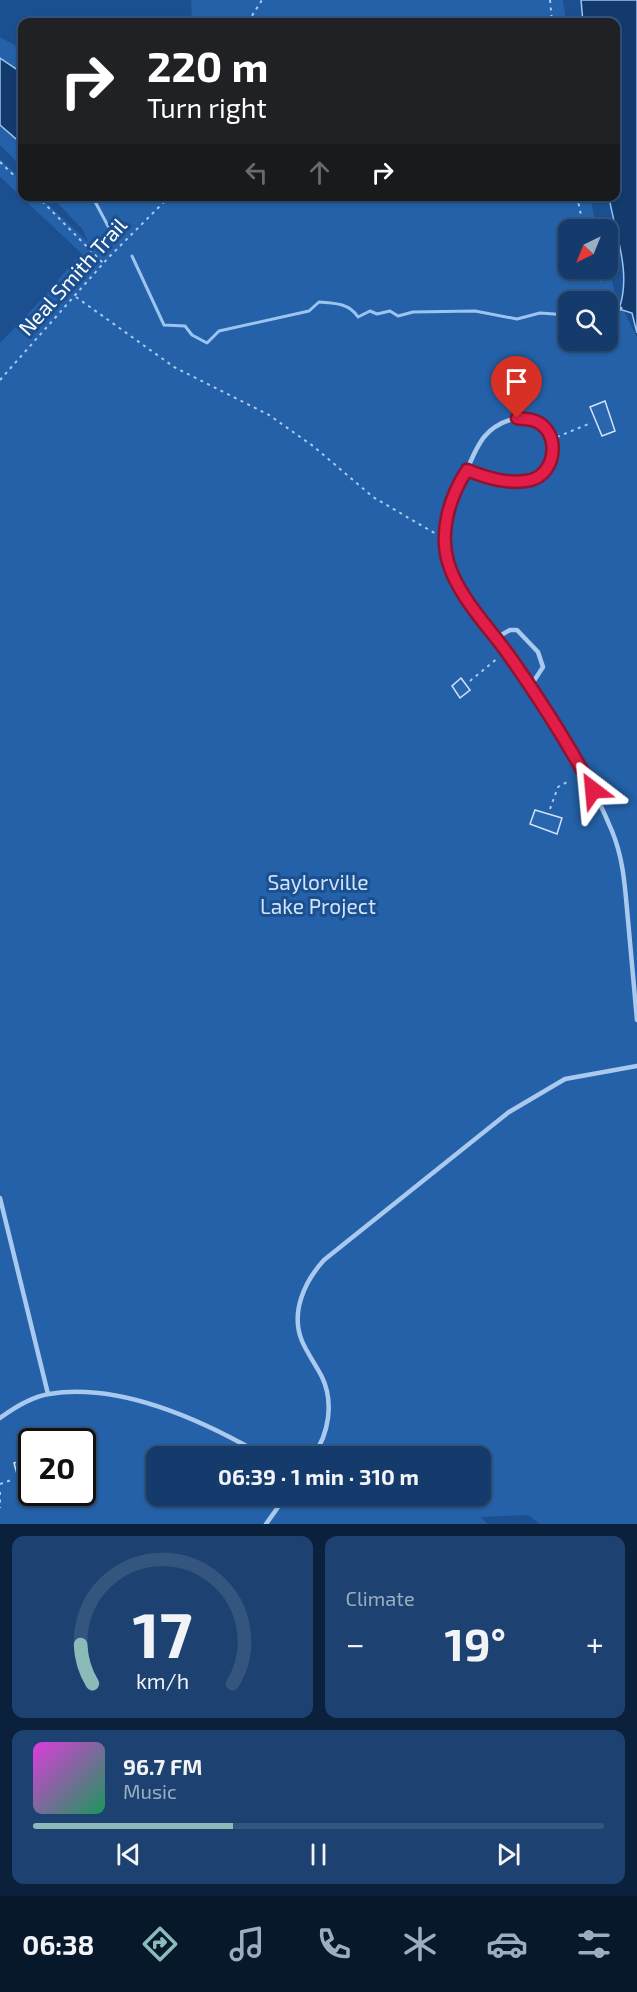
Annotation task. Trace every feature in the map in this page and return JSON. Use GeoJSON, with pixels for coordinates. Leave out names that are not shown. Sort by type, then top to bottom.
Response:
{"type":"FeatureCollection","features":[{"type":"Feature","properties":{"kind":"lane"},"geometry":{"type":"LineString","coordinates":[[467,470],[509,482],[539,477],[553,456],[551,439],[546,430],[536,422],[517,418],[503,421],[481,438],[451,502],[444,538],[447,560],[457,584],[530,687],[587,779],[621,853],[637,1020]]}},
{"type":"Feature","properties":{"kind":"lane"},"geometry":{"type":"LineString","coordinates":[[496,638],[510,630],[517,630],[538,652],[543,667],[530,687]]}},
{"type":"Feature","properties":{"kind":"lane"},"geometry":{"type":"LineString","coordinates":[[318,1446],[326,1428],[329,1401],[323,1379],[300,1334],[300,1301],[313,1272],[324,1260],[508,1112],[566,1079],[637,1066]]}},
{"type":"Feature","properties":{"kind":"lane"},"geometry":{"type":"LineString","coordinates":[[0,1198],[48,1394]]}},
{"type":"Feature","properties":{"kind":"lane"},"geometry":{"type":"LineString","coordinates":[[0,1418],[17,1406],[48,1394],[90,1393],[144,1403],[182,1414],[247,1446]]}},
{"type":"Feature","properties":{"kind":"lane"},"geometry":{"type":"LineString","coordinates":[[266,1524],[279,1506]]}},
{"type":"Feature","properties":{"kind":"path"},"geometry":{"type":"LineString","coordinates":[[251,18],[262,0]]}},
{"type":"Feature","properties":{"kind":"path"},"geometry":{"type":"LineString","coordinates":[[550,0],[552,18]]}},
{"type":"Feature","properties":{"kind":"path"},"geometry":{"type":"LineString","coordinates":[[0,162],[18,179]]}},
{"type":"Feature","properties":{"kind":"path"},"geometry":{"type":"LineString","coordinates":[[42,201],[104,264]]}},
{"type":"Feature","properties":{"kind":"path","name":"Neal Smith Trail"},"geometry":{"type":"LineString","coordinates":[[0,380],[104,264],[165,201]]}},
{"type":"Feature","properties":{"kind":"path"},"geometry":{"type":"LineString","coordinates":[[578,201],[582,219]]}},
{"type":"Feature","properties":{"kind":"path"},"geometry":{"type":"LineString","coordinates":[[76,297],[174,367],[277,420],[313,446],[373,497],[444,538]]}},
{"type":"Feature","properties":{"kind":"path"},"geometry":{"type":"LineString","coordinates":[[551,439],[591,423]]}},
{"type":"Feature","properties":{"kind":"path"},"geometry":{"type":"LineString","coordinates":[[470,681],[506,652]]}},
{"type":"Feature","properties":{"kind":"path"},"geometry":{"type":"LineString","coordinates":[[550,809],[558,787],[567,782]]}},
{"type":"Feature","properties":{"kind":"path"},"geometry":{"type":"LineString","coordinates":[[0,1484],[14,1479]]}},
{"type":"Feature","properties":{"kind":"path"},"geometry":{"type":"LineString","coordinates":[[0,1492],[0,1508]]}},
{"type":"Feature","properties":{"kind":"green space"},"geometry":{"type":"Polygon","coordinates":[[[191,0],[563,0],[565,18],[192,18],[191,0]]]}},
{"type":"Feature","properties":{"kind":"green space"},"geometry":{"type":"Polygon","coordinates":[[[0,37],[18,47],[18,163],[0,145],[0,37]]]}},
{"type":"Feature","properties":{"kind":"green space","name":"Saylorville Lake Project"},"geometry":{"type":"Polygon","coordinates":[[[0,159],[18,176],[18,194],[0,177],[0,159]]]}},
{"type":"Feature","properties":{"kind":"green space","name":"Saylorville Lake Project"},"geometry":{"type":"Polygon","coordinates":[[[26,201],[44,201],[88,242],[83,230],[56,201],[591,201],[595,219],[558,219],[558,279],[612,279],[614,291],[558,291],[558,351],[618,351],[618,300],[637,337],[637,1524],[540,1524],[528,1515],[481,1517],[487,1524],[0,1524],[0,343],[81,253],[26,201]]]}},
{"type":"Feature","properties":{"kind":"shaded area"},"geometry":{"type":"Polygon","coordinates":[[[581,0],[637,0],[637,333],[632,313],[619,309],[623,295],[623,267],[618,239],[618,219],[614,219],[610,201],[620,201],[620,18],[583,18],[581,0]]]}},
{"type":"Feature","properties":{"kind":"shaded area"},"geometry":{"type":"Polygon","coordinates":[[[0,58],[18,70],[18,141],[0,125],[0,58]]]}},
{"type":"Feature","properties":{"kind":"building"},"geometry":{"type":"Polygon","coordinates":[[[605,401],[615,431],[602,436],[590,407],[605,401]]]}},
{"type":"Feature","properties":{"kind":"building"},"geometry":{"type":"Polygon","coordinates":[[[461,678],[470,690],[460,698],[452,686],[461,678]]]}},
{"type":"Feature","properties":{"kind":"building"},"geometry":{"type":"Polygon","coordinates":[[[535,810],[562,818],[557,834],[530,824],[535,810]]]}},
{"type":"Feature","properties":{"kind":"building"},"geometry":{"type":"Polygon","coordinates":[[[18,1462],[18,1478],[14,1463],[18,1462]]]}},
{"type":"Feature","properties":{"kind":"waterway"},"geometry":{"type":"LineString","coordinates":[[95,201],[108,226]]}},
{"type":"Feature","properties":{"kind":"waterway"},"geometry":{"type":"LineString","coordinates":[[132,256],[164,325],[185,326],[192,335],[207,343],[219,331],[309,311],[319,302],[346,306],[358,317],[370,311],[377,314],[390,311],[398,316],[413,312],[475,311],[517,319],[540,313],[558,314]]}},
{"type":"Feature","properties":{"kind":"waterway"},"geometry":{"type":"LineString","coordinates":[[618,311],[621,308]]}},
{"type":"Feature","properties":{"kind":"route"},"geometry":{"type":"LineString","coordinates":[[517,418],[536,422],[546,430],[553,442],[553,456],[539,477],[530,480],[509,482],[467,470],[457,485],[448,510],[444,538],[447,560],[457,584],[522,674],[593,790]]}}]}
